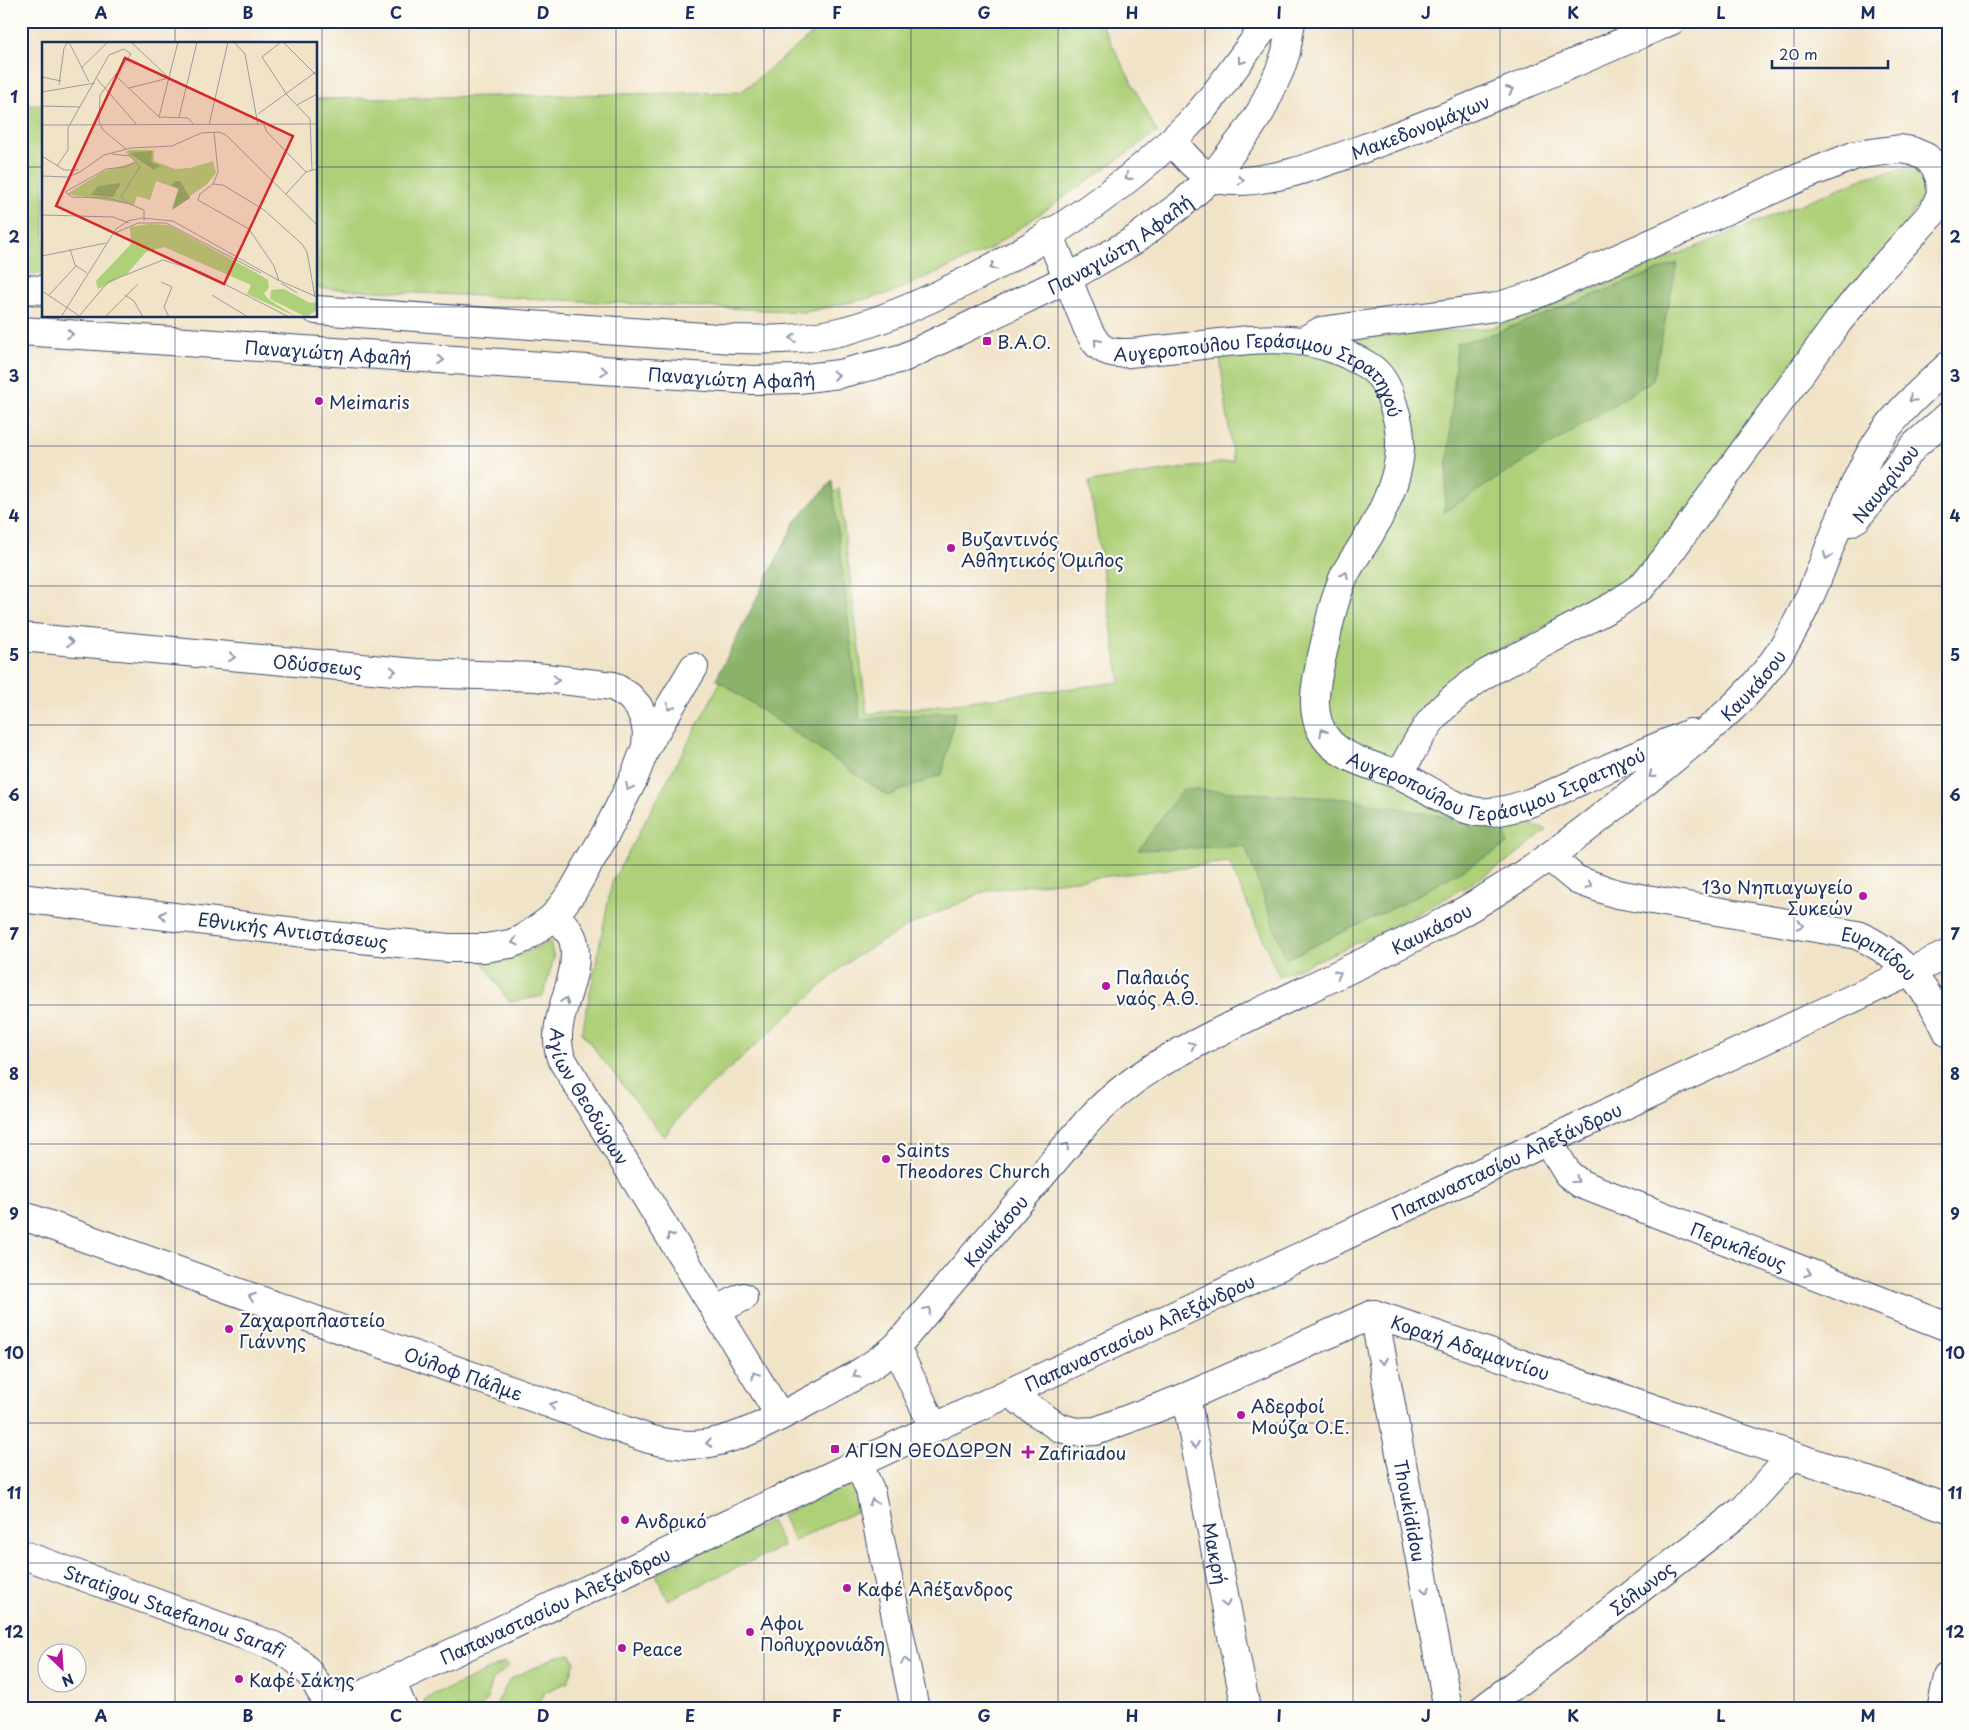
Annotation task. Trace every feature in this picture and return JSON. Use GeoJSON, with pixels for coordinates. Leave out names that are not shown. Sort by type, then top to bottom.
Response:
{"type":"FeatureCollection","features":[{"type":"Feature","properties":{"kind":"street","name":"Παναγιώτη Αφαλή"},"geometry":{"type":"LineString","coordinates":[[318,310],[733,339],[797,338],[852,329],[908,309],[983,273],[1049,233],[1117,186],[1172,141],[1212,99],[1270,21]]}},
{"type":"Feature","properties":{"kind":"street","name":"Παναγιώτη Αφαλή"},"geometry":{"type":"LineString","coordinates":[[21,330],[668,375],[777,380],[839,374],[903,358],[1067,279],[1133,241],[1182,204],[1212,178],[1248,131],[1273,88],[1286,52],[1291,21]]}},
{"type":"Feature","properties":{"kind":"street","name":"Μακεδονομάχων"},"geometry":{"type":"LineString","coordinates":[[1212,178],[1252,180],[1297,170],[1343,156],[1429,124],[1671,21]]}},
{"type":"Feature","properties":{"kind":"street"},"geometry":{"type":"LineString","coordinates":[[1172,141],[1191,162],[1212,178]]}},
{"type":"Feature","properties":{"kind":"street"},"geometry":{"type":"LineString","coordinates":[[1303,341],[1321,331],[1346,326],[1480,310],[1510,304],[1535,295],[1792,181],[1856,155],[1900,149],[1912,151],[1926,157],[1932,163],[1940,179],[1941,194],[1933,212],[1875,276],[1838,322],[1665,560],[1649,579],[1615,606],[1487,673],[1474,682],[1440,711],[1431,722],[1416,742],[1399,775]]}},
{"type":"Feature","properties":{"kind":"street","name":"Αυγεροπούλου Γεράσιμου Στρατηγού"},"geometry":{"type":"LineString","coordinates":[[1049,233],[1084,321],[1094,340],[1105,350],[1111,352],[1196,347],[1255,340],[1303,341],[1342,352],[1371,368],[1389,390],[1399,421],[1400,453],[1394,483],[1372,530],[1345,576],[1336,598],[1329,618],[1315,690],[1316,712],[1320,728],[1333,746],[1349,756],[1399,775],[1465,808],[1482,812],[1498,811],[1543,798],[1717,722]]}},
{"type":"Feature","properties":{"kind":"street"},"geometry":{"type":"LineString","coordinates":[[21,289],[42,290]]}},
{"type":"Feature","properties":{"kind":"street","name":"Καυκάσου"},"geometry":{"type":"LineString","coordinates":[[896,1347],[1086,1122],[1120,1089],[1147,1070],[1184,1049],[1444,922],[1501,890],[1549,857],[1717,722],[1755,684],[1785,644],[1808,601],[1862,469],[1883,434],[1906,406],[1948,366]]}},
{"type":"Feature","properties":{"kind":"street","name":"Ναυαρίνου"},"geometry":{"type":"LineString","coordinates":[[1841,520],[1850,522],[1857,518],[1915,445],[1948,416]]}},
{"type":"Feature","properties":{"kind":"street","name":"Οδύσσεως"},"geometry":{"type":"LineString","coordinates":[[21,638],[416,673],[536,677],[613,686],[630,696],[638,706],[644,718],[647,732],[646,747]]}},
{"type":"Feature","properties":{"kind":"street"},"geometry":{"type":"LineString","coordinates":[[555,915],[573,891],[606,833],[636,773],[646,747],[694,667]]}},
{"type":"Feature","properties":{"kind":"street","name":"Ευριπίδου"},"geometry":{"type":"LineString","coordinates":[[1549,857],[1576,880],[1617,894],[1857,935],[1876,945],[1921,984],[1933,1002],[1948,1033]]}},
{"type":"Feature","properties":{"kind":"street","name":"Εθνικής Αντιστάσεως"},"geometry":{"type":"LineString","coordinates":[[21,898],[312,934],[467,949],[503,946],[517,942],[532,934],[555,915]]}},
{"type":"Feature","properties":{"kind":"street","name":"Αγίων Θεοδώρων"},"geometry":{"type":"LineString","coordinates":[[555,915],[569,931],[574,943],[574,958],[569,988],[557,1030],[561,1058],[780,1416]]}},
{"type":"Feature","properties":{"kind":"street","name":"Παπαναστασίου Αλεξάνδρου"},"geometry":{"type":"LineString","coordinates":[[332,1709],[1948,954]]}},
{"type":"Feature","properties":{"kind":"street","name":"Περικλέους"},"geometry":{"type":"LineString","coordinates":[[1548,1141],[1568,1174],[1581,1184],[1948,1327]]}},
{"type":"Feature","properties":{"kind":"street","name":"Ούλοφ Πάλμε"},"geometry":{"type":"LineString","coordinates":[[21,1215],[667,1444],[707,1444],[733,1438],[780,1416],[864,1371],[896,1347]]}},
{"type":"Feature","properties":{"kind":"street"},"geometry":{"type":"LineString","coordinates":[[716,1311],[743,1297]]}},
{"type":"Feature","properties":{"kind":"street","name":"Κοραή Αδαμαντίου"},"geometry":{"type":"LineString","coordinates":[[1009,1393],[1058,1427],[1075,1432],[1096,1431],[1186,1397],[1374,1314],[1948,1508]]}},
{"type":"Feature","properties":{"kind":"street","name":"Thoukididou"},"geometry":{"type":"LineString","coordinates":[[1374,1314],[1448,1709]]}},
{"type":"Feature","properties":{"kind":"street"},"geometry":{"type":"LineString","coordinates":[[896,1347],[934,1428]]}},
{"type":"Feature","properties":{"kind":"street","name":"Μακρή"},"geometry":{"type":"LineString","coordinates":[[1186,1397],[1246,1709]]}},
{"type":"Feature","properties":{"kind":"street","name":"Σόλωνος"},"geometry":{"type":"LineString","coordinates":[[1484,1709],[1744,1509],[1792,1456]]}},
{"type":"Feature","properties":{"kind":"street"},"geometry":{"type":"LineString","coordinates":[[858,1463],[870,1490],[915,1709]]}},
{"type":"Feature","properties":{"kind":"street","name":"Stratigou Staefanou Sarafi"},"geometry":{"type":"LineString","coordinates":[[21,1554],[274,1646],[290,1654],[306,1667],[332,1709]]}},
{"type":"Feature","properties":{"kind":"street"},"geometry":{"type":"LineString","coordinates":[[1941,1709],[1948,1677]]}},
{"type":"Feature","properties":{"kind":"street"},"geometry":{"type":"LineString","coordinates":[[391,1681],[403,1709]]}},
{"type":"Feature","properties":{"kind":"green space"},"geometry":{"type":"Polygon","coordinates":[[[828,21],[1100,21],[1157,132],[990,249],[888,294],[806,312],[318,288],[318,99],[741,92],[828,21]]]}},
{"type":"Feature","properties":{"kind":"green space"},"geometry":{"type":"Polygon","coordinates":[[[21,105],[42,105],[42,274],[21,273],[21,105]]]}},
{"type":"Feature","properties":{"kind":"green space"},"geometry":{"type":"Polygon","coordinates":[[[1913,167],[1924,168],[1933,181],[1911,216],[1664,544],[1617,590],[1494,652],[1416,721],[1394,783],[1547,830],[1505,863],[1391,927],[1279,976],[1229,862],[989,890],[908,926],[849,961],[689,1105],[664,1137],[582,1033],[612,882],[711,700],[801,525],[839,488],[867,714],[1120,682],[1089,482],[1233,461],[1220,357],[1365,338],[1494,327],[1571,298],[1867,177],[1913,167]]]}},
{"type":"Feature","properties":{"kind":"green space"},"geometry":{"type":"Polygon","coordinates":[[[1677,263],[1653,380],[1444,512],[1457,343],[1485,337],[1677,263]]]}},
{"type":"Feature","properties":{"kind":"green space"},"geometry":{"type":"Polygon","coordinates":[[[832,481],[860,720],[956,711],[942,774],[888,796],[716,679],[795,522],[832,481]]]}},
{"type":"Feature","properties":{"kind":"green space"},"geometry":{"type":"Polygon","coordinates":[[[1183,789],[1348,799],[1504,828],[1508,844],[1402,904],[1286,959],[1245,846],[1138,850],[1183,789]]]}},
{"type":"Feature","properties":{"kind":"green space"},"geometry":{"type":"Polygon","coordinates":[[[550,941],[554,958],[543,996],[509,1002],[482,961],[509,960],[550,941]]]}},
{"type":"Feature","properties":{"kind":"green space"},"geometry":{"type":"Polygon","coordinates":[[[854,1482],[866,1507],[794,1541],[782,1515],[854,1482]]]}},
{"type":"Feature","properties":{"kind":"green space"},"geometry":{"type":"Polygon","coordinates":[[[771,1521],[783,1546],[668,1600],[656,1574],[771,1521]]]}},
{"type":"Feature","properties":{"kind":"green space"},"geometry":{"type":"Polygon","coordinates":[[[571,1655],[575,1662],[568,1682],[545,1692],[541,1701],[525,1709],[500,1709],[497,1703],[510,1679],[554,1658],[571,1655]]]}},
{"type":"Feature","properties":{"kind":"green space"},"geometry":{"type":"Polygon","coordinates":[[[504,1663],[509,1666],[493,1680],[486,1702],[479,1709],[426,1709],[424,1700],[504,1663]]]}},
{"type":"Feature","properties":{"kind":"place","name":"Β.Α.Ο."},"geometry":{"type":"Point","coordinates":[987,341]}},
{"type":"Feature","properties":{"kind":"place","name":"Meimaris"},"geometry":{"type":"Point","coordinates":[319,401]}},
{"type":"Feature","properties":{"kind":"place","name":"Βυζαντινός Αθλητικός Όμιλος"},"geometry":{"type":"Point","coordinates":[951,548]}},
{"type":"Feature","properties":{"kind":"place","name":"13ο Νηπιαγωγείο Συκεών"},"geometry":{"type":"Point","coordinates":[1863,896]}},
{"type":"Feature","properties":{"kind":"place","name":"Παλαιός ναός Α.Θ."},"geometry":{"type":"Point","coordinates":[1106,986]}},
{"type":"Feature","properties":{"kind":"place","name":"Saints Theodores Church"},"geometry":{"type":"Point","coordinates":[886,1159]}},
{"type":"Feature","properties":{"kind":"place","name":"Ζαχαροπλαστείο Γιάννης"},"geometry":{"type":"Point","coordinates":[229,1329]}},
{"type":"Feature","properties":{"kind":"place","name":"Αδερφοί Μούζα Ο.Ε."},"geometry":{"type":"Point","coordinates":[1241,1415]}},
{"type":"Feature","properties":{"kind":"place","name":"ΑΓΙΩΝ ΘΕΟΔΩΡΩΝ"},"geometry":{"type":"Point","coordinates":[835,1449]}},
{"type":"Feature","properties":{"kind":"place","name":"Zafiriadou"},"geometry":{"type":"Point","coordinates":[1028,1452]}},
{"type":"Feature","properties":{"kind":"place","name":"Ανδρικό"},"geometry":{"type":"Point","coordinates":[625,1520]}},
{"type":"Feature","properties":{"kind":"place","name":"Καφέ Αλέξανδρος"},"geometry":{"type":"Point","coordinates":[847,1588]}},
{"type":"Feature","properties":{"kind":"place","name":"Αφοι Πολυχρονιάδη"},"geometry":{"type":"Point","coordinates":[750,1632]}},
{"type":"Feature","properties":{"kind":"place","name":"Peace"},"geometry":{"type":"Point","coordinates":[622,1648]}},
{"type":"Feature","properties":{"kind":"place","name":"Καφέ Σάκης"},"geometry":{"type":"Point","coordinates":[239,1679]}}]}
